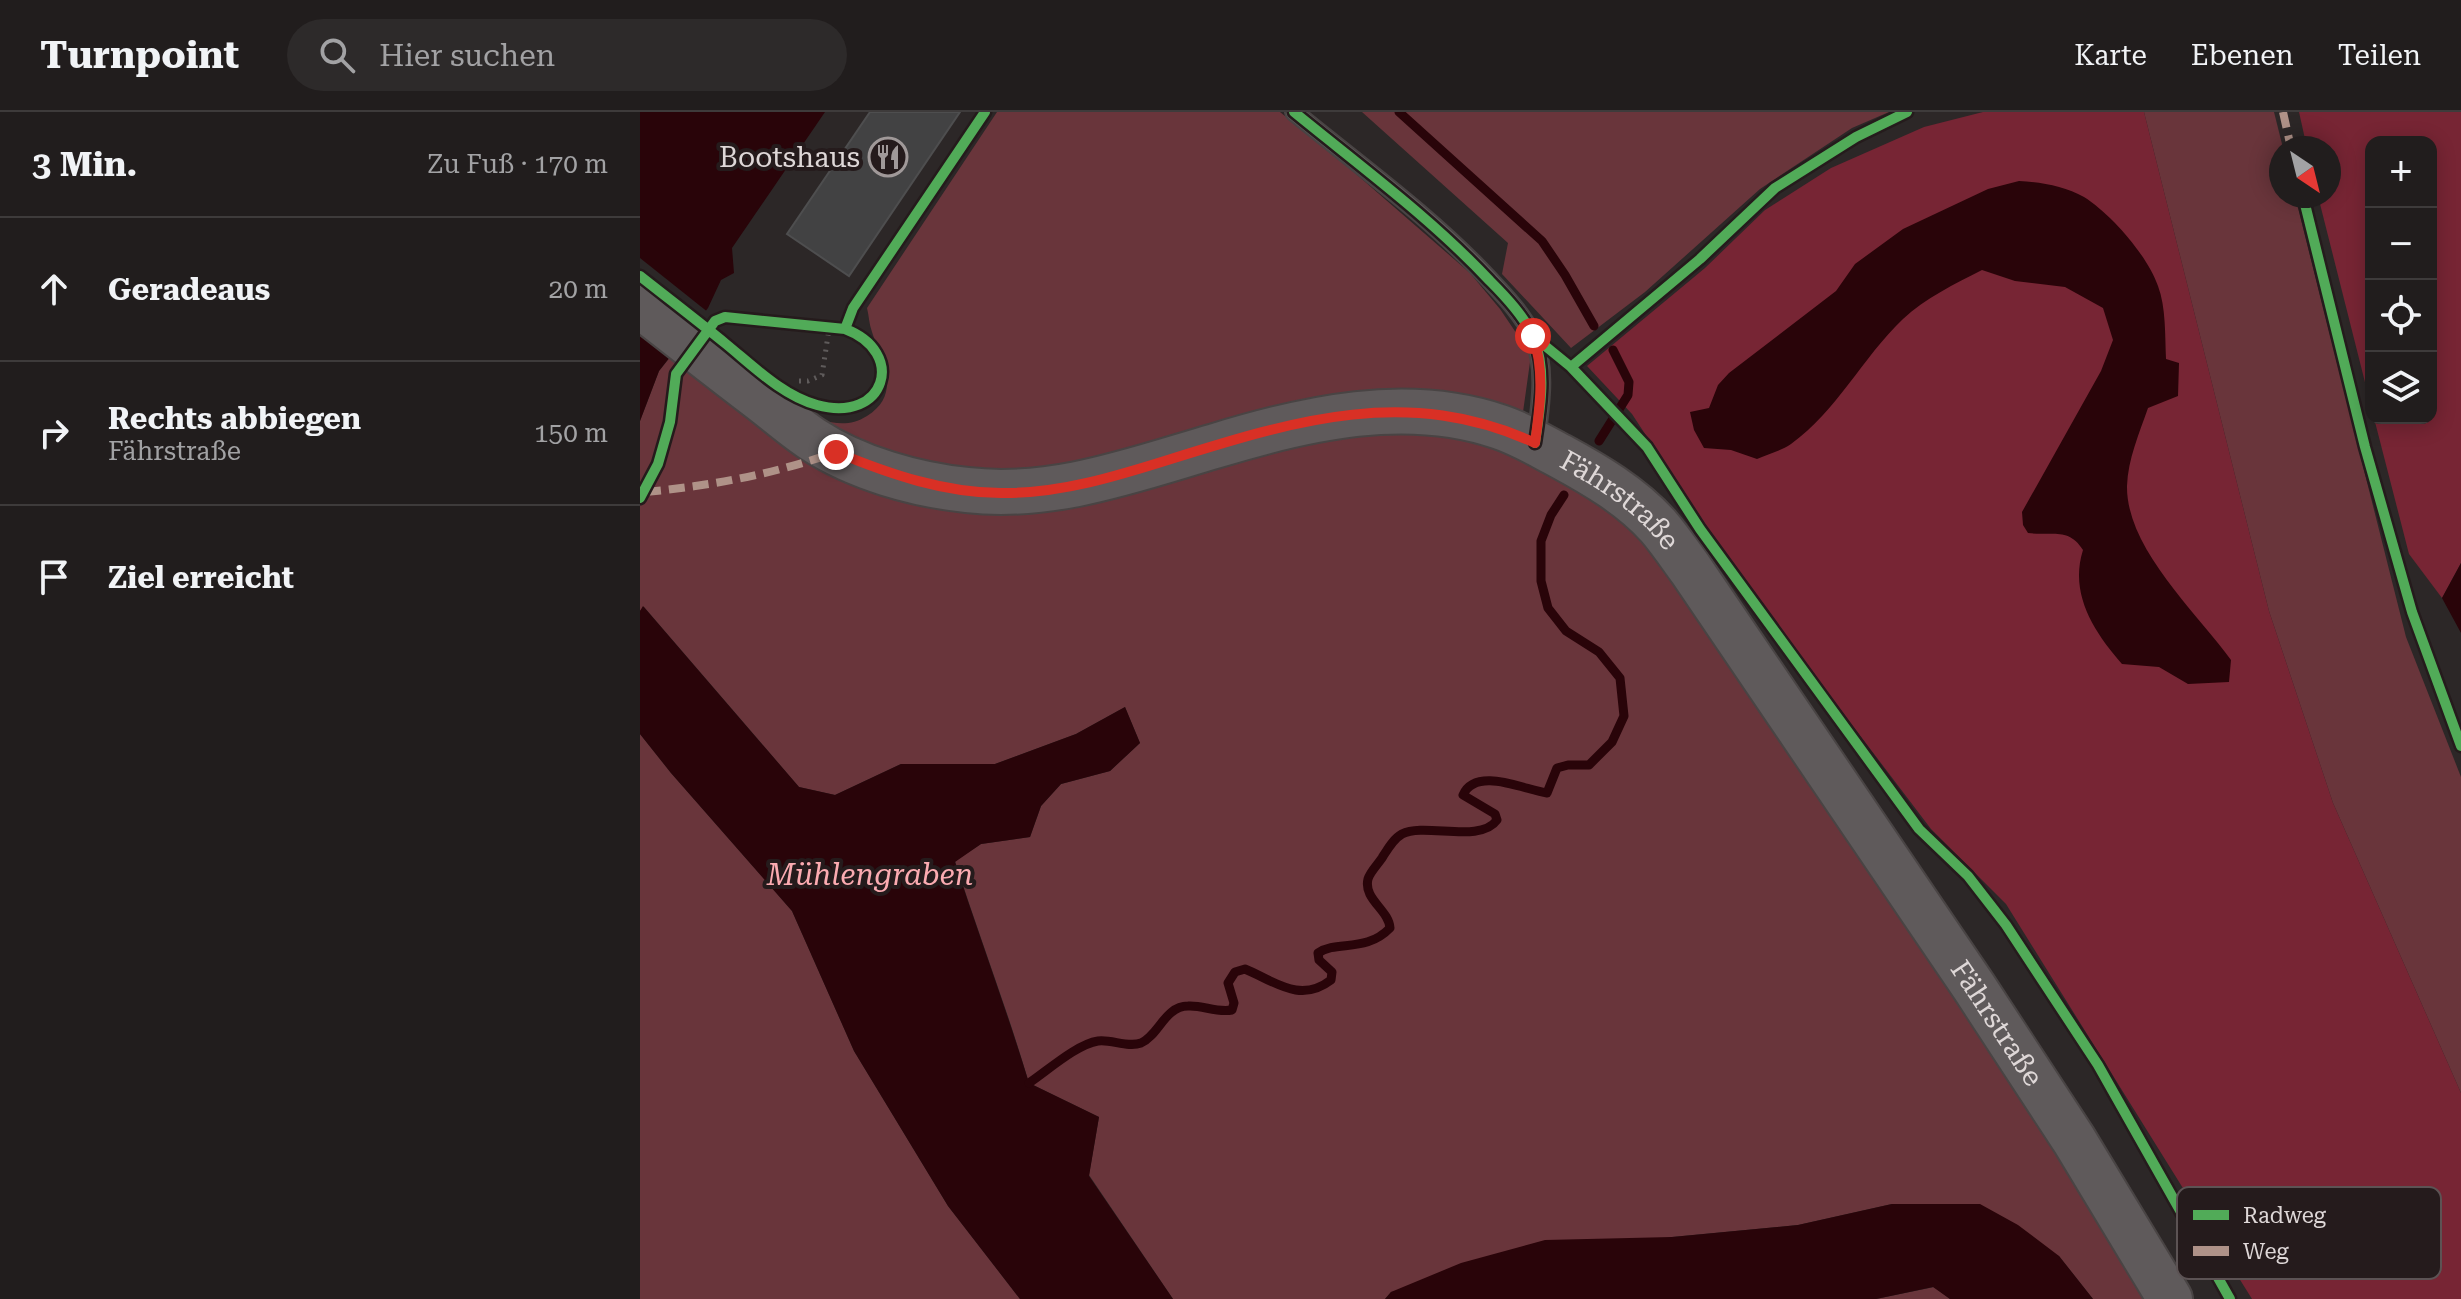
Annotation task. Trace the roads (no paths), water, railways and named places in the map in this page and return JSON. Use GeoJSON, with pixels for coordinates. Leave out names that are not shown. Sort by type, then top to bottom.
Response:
{"type":"FeatureCollection","features":[{"type":"Feature","properties":{"kind":"main road","name":"Fährstraße"},"geometry":{"type":"LineString","coordinates":[[640,306],[813,439],[872,467],[964,490],[1005,493],[1048,490],[1109,479],[1265,432],[1369,412],[1413,411],[1500,427],[1595,475],[1641,509],[1659,527],[1691,570],[1991,1012],[2074,1140],[2170,1299]]}},
{"type":"Feature","properties":{"kind":"lane"},"geometry":{"type":"LineString","coordinates":[[1294,112],[1469,258],[1505,296],[1533,336],[1539,355],[1540,407],[1535,443]]}},
{"type":"Feature","properties":{"kind":"water"},"geometry":{"type":"Polygon","coordinates":[[[640,112],[825,112],[732,248],[734,273],[721,280],[708,308],[659,371],[640,421],[640,112]]]}},
{"type":"Feature","properties":{"kind":"water"},"geometry":{"type":"Polygon","coordinates":[[[2019,181],[2061,187],[2084,197],[2116,224],[2153,274],[2164,312],[2166,359],[2179,363],[2178,396],[2148,408],[2129,466],[2127,486],[2130,509],[2138,533],[2166,579],[2231,660],[2229,682],[2188,684],[2159,667],[2122,664],[2102,639],[2087,612],[2079,582],[2083,550],[2066,535],[2028,533],[2023,525],[2022,512],[2101,371],[2113,340],[2103,308],[2065,287],[2015,281],[1982,270],[1941,292],[1912,311],[1888,334],[1807,431],[1787,446],[1757,459],[1731,450],[1704,448],[1694,430],[1690,412],[1709,408],[1718,385],[1729,373],[1836,291],[1855,264],[1903,229],[1988,189],[2019,181]]]}},
{"type":"Feature","properties":{"kind":"water"},"geometry":{"type":"Polygon","coordinates":[[[2461,563],[2461,633],[2442,598],[2461,563]]]}},
{"type":"Feature","properties":{"kind":"water","name":"Mühlengraben"},"geometry":{"type":"Polygon","coordinates":[[[643,606],[799,787],[835,795],[901,764],[995,764],[1076,734],[1125,707],[1140,743],[1110,771],[1061,784],[1041,806],[1030,837],[981,844],[955,862],[1029,1083],[1099,1117],[1089,1176],[1173,1299],[1020,1299],[948,1206],[854,1051],[792,911],[640,734],[640,611],[643,606]]]}},
{"type":"Feature","properties":{"kind":"water"},"geometry":{"type":"Polygon","coordinates":[[[1892,1204],[1980,1204],[2018,1225],[2059,1256],[2093,1299],[1950,1299],[1933,1287],[1876,1299],[1385,1299],[1391,1292],[1461,1263],[1545,1240],[1672,1237],[1798,1225],[1892,1204]]]}},
{"type":"Feature","properties":{"kind":"waterway"},"geometry":{"type":"LineString","coordinates":[[1399,112],[1542,241],[1594,326]]}},
{"type":"Feature","properties":{"kind":"waterway"},"geometry":{"type":"LineString","coordinates":[[1599,441],[1628,395],[1629,382],[1613,350]]}},
{"type":"Feature","properties":{"kind":"waterway"},"geometry":{"type":"LineString","coordinates":[[1029,1083],[1090,1043],[1141,1043],[1180,1007],[1232,1010],[1234,1003],[1228,983],[1235,972],[1245,969],[1298,990],[1320,987],[1331,980],[1332,972],[1319,960],[1318,953],[1371,941],[1390,928],[1367,886],[1372,871],[1399,836],[1412,831],[1466,832],[1489,827],[1497,820],[1495,814],[1463,795],[1469,786],[1479,782],[1502,782],[1547,793],[1557,768],[1589,765],[1612,742],[1624,716],[1620,678],[1599,652],[1566,631],[1548,608],[1541,581],[1541,541],[1551,515],[1564,495]]}},
{"type":"Feature","properties":{"kind":"place","name":"Bootshaus"},"geometry":{"type":"Point","coordinates":[888,157]}}]}
